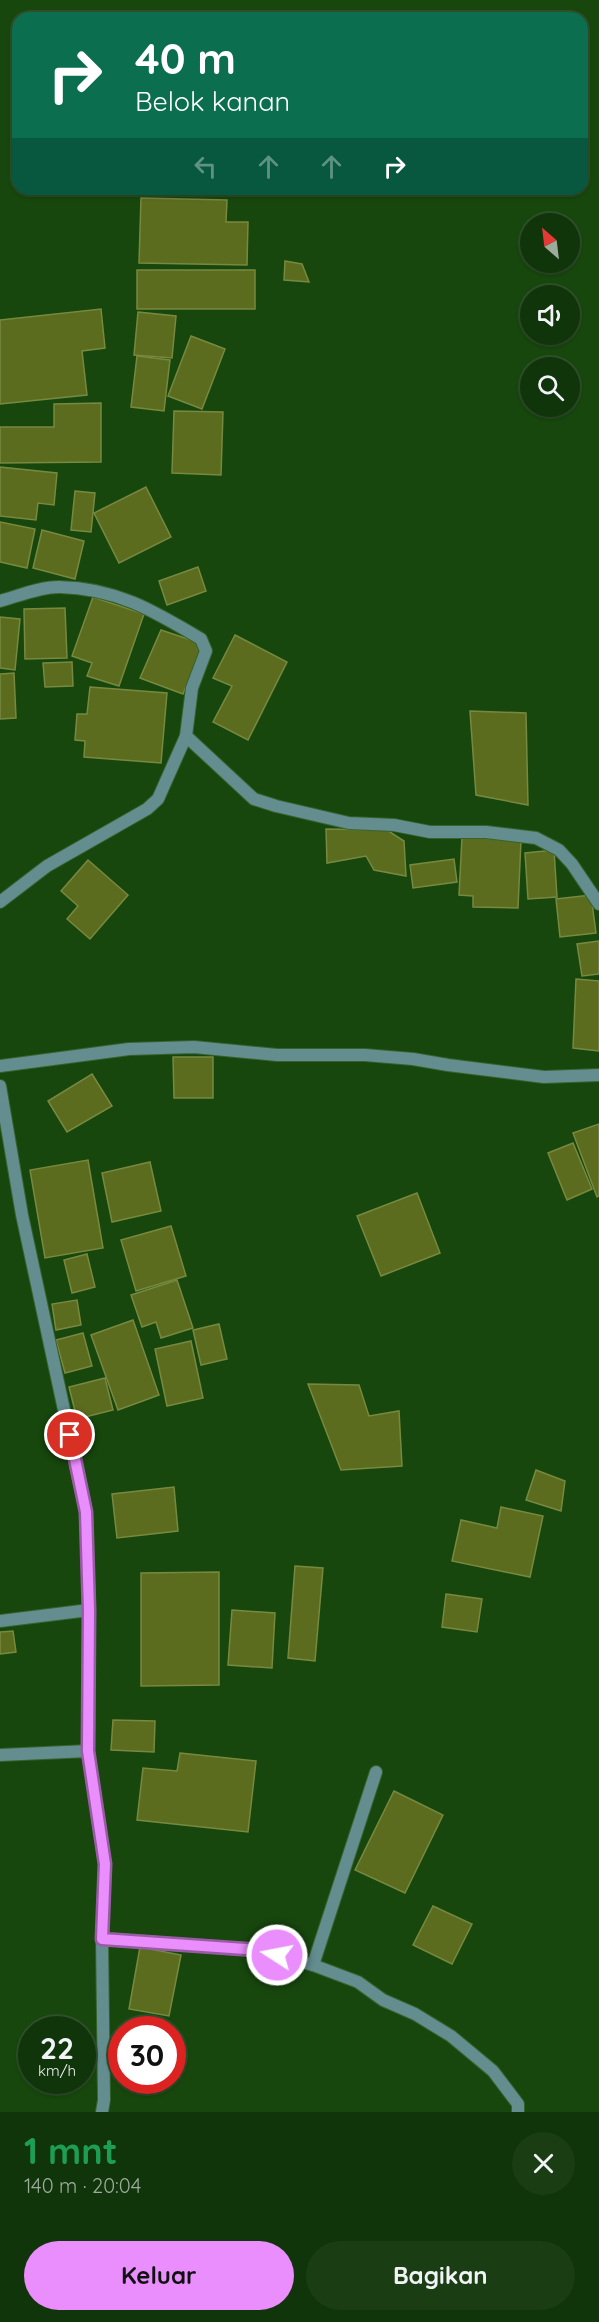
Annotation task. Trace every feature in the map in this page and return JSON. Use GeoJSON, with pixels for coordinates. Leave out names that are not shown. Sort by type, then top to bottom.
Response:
{"type":"FeatureCollection","features":[{"type":"Feature","properties":{"kind":"street"},"geometry":{"type":"LineString","coordinates":[[0,600],[57,587],[114,594],[159,613],[201,639],[206,651],[192,688],[186,736],[158,800],[147,809],[47,866],[0,902]]}},
{"type":"Feature","properties":{"kind":"street"},"geometry":{"type":"LineString","coordinates":[[186,736],[254,799],[276,806],[349,823],[394,825],[430,832],[486,832],[536,838],[559,850],[599,904]]}},
{"type":"Feature","properties":{"kind":"street"},"geometry":{"type":"LineString","coordinates":[[0,1066],[129,1049],[194,1047],[277,1055],[365,1055],[413,1059],[544,1077],[599,1076]]}},
{"type":"Feature","properties":{"kind":"street"},"geometry":{"type":"LineString","coordinates":[[0,1086],[22,1215],[86,1512],[89,1610],[88,1751],[105,1864],[102,1939],[104,2100],[102,2112]]}},
{"type":"Feature","properties":{"kind":"street"},"geometry":{"type":"LineString","coordinates":[[0,1621],[89,1610]]}},
{"type":"Feature","properties":{"kind":"street"},"geometry":{"type":"LineString","coordinates":[[0,1755],[88,1751]]}},
{"type":"Feature","properties":{"kind":"street"},"geometry":{"type":"LineString","coordinates":[[313,1965],[376,1772]]}},
{"type":"Feature","properties":{"kind":"street"},"geometry":{"type":"LineString","coordinates":[[102,1939],[258,1950],[313,1965],[358,1982],[383,2000],[415,2014],[451,2036],[493,2071],[518,2104],[518,2112]]}},
{"type":"Feature","properties":{"kind":"building"},"geometry":{"type":"Polygon","coordinates":[[[141,198],[227,200],[226,222],[248,222],[247,265],[139,263],[141,198]]]}},
{"type":"Feature","properties":{"kind":"building"},"geometry":{"type":"Polygon","coordinates":[[[285,261],[302,264],[309,282],[284,280],[285,261]]]}},
{"type":"Feature","properties":{"kind":"building"},"geometry":{"type":"Polygon","coordinates":[[[137,270],[255,270],[255,309],[137,309],[137,270]]]}},
{"type":"Feature","properties":{"kind":"building"},"geometry":{"type":"Polygon","coordinates":[[[101,309],[105,348],[82,351],[87,395],[0,404],[0,320],[101,309]]]}},
{"type":"Feature","properties":{"kind":"building"},"geometry":{"type":"Polygon","coordinates":[[[138,312],[176,316],[172,358],[134,355],[138,312]]]}},
{"type":"Feature","properties":{"kind":"building"},"geometry":{"type":"Polygon","coordinates":[[[191,336],[225,349],[202,409],[168,396],[191,336]]]}},
{"type":"Feature","properties":{"kind":"building"},"geometry":{"type":"Polygon","coordinates":[[[137,356],[170,360],[164,411],[131,407],[137,356]]]}},
{"type":"Feature","properties":{"kind":"building"},"geometry":{"type":"Polygon","coordinates":[[[101,403],[101,462],[0,463],[0,427],[54,427],[54,404],[101,403]]]}},
{"type":"Feature","properties":{"kind":"building"},"geometry":{"type":"Polygon","coordinates":[[[174,411],[223,412],[221,475],[172,473],[174,411]]]}},
{"type":"Feature","properties":{"kind":"building"},"geometry":{"type":"Polygon","coordinates":[[[0,467],[57,473],[54,505],[38,503],[36,520],[0,516],[0,467]]]}},
{"type":"Feature","properties":{"kind":"building"},"geometry":{"type":"Polygon","coordinates":[[[146,487],[171,537],[119,563],[94,513],[146,487]]]}},
{"type":"Feature","properties":{"kind":"building"},"geometry":{"type":"Polygon","coordinates":[[[75,491],[95,493],[91,532],[71,530],[75,491]]]}},
{"type":"Feature","properties":{"kind":"building"},"geometry":{"type":"Polygon","coordinates":[[[0,522],[35,529],[27,568],[0,562],[0,522]]]}},
{"type":"Feature","properties":{"kind":"building"},"geometry":{"type":"Polygon","coordinates":[[[42,530],[84,541],[75,579],[33,568],[42,530]]]}},
{"type":"Feature","properties":{"kind":"building"},"geometry":{"type":"Polygon","coordinates":[[[198,567],[206,591],[167,605],[159,581],[198,567]]]}},
{"type":"Feature","properties":{"kind":"building"},"geometry":{"type":"Polygon","coordinates":[[[93,597],[144,614],[119,686],[87,676],[92,663],[72,656],[93,597]]]}},
{"type":"Feature","properties":{"kind":"building"},"geometry":{"type":"Polygon","coordinates":[[[65,608],[67,658],[25,659],[24,609],[65,608]]]}},
{"type":"Feature","properties":{"kind":"building"},"geometry":{"type":"Polygon","coordinates":[[[0,617],[20,619],[15,670],[0,668],[0,617]]]}},
{"type":"Feature","properties":{"kind":"building"},"geometry":{"type":"Polygon","coordinates":[[[161,630],[203,644],[183,694],[140,678],[161,630]]]}},
{"type":"Feature","properties":{"kind":"building"},"geometry":{"type":"Polygon","coordinates":[[[235,635],[287,662],[248,740],[213,722],[232,686],[213,678],[235,635]]]}},
{"type":"Feature","properties":{"kind":"building"},"geometry":{"type":"Polygon","coordinates":[[[72,662],[73,686],[45,687],[43,663],[72,662]]]}},
{"type":"Feature","properties":{"kind":"building"},"geometry":{"type":"Polygon","coordinates":[[[14,673],[16,718],[0,719],[0,674],[14,673]]]}},
{"type":"Feature","properties":{"kind":"building"},"geometry":{"type":"Polygon","coordinates":[[[90,687],[167,693],[161,763],[84,757],[85,741],[75,740],[77,714],[87,714],[90,687]]]}},
{"type":"Feature","properties":{"kind":"building"},"geometry":{"type":"Polygon","coordinates":[[[470,711],[526,713],[528,805],[476,795],[470,711]]]}},
{"type":"Feature","properties":{"kind":"building"},"geometry":{"type":"Polygon","coordinates":[[[326,829],[387,830],[404,841],[406,876],[374,870],[366,856],[327,863],[326,829]]]}},
{"type":"Feature","properties":{"kind":"building"},"geometry":{"type":"Polygon","coordinates":[[[462,837],[521,840],[518,908],[473,907],[473,896],[459,895],[462,837]]]}},
{"type":"Feature","properties":{"kind":"building"},"geometry":{"type":"Polygon","coordinates":[[[554,850],[557,897],[528,899],[525,853],[554,850]]]}},
{"type":"Feature","properties":{"kind":"building"},"geometry":{"type":"Polygon","coordinates":[[[454,859],[457,882],[413,888],[410,865],[454,859]]]}},
{"type":"Feature","properties":{"kind":"building"},"geometry":{"type":"Polygon","coordinates":[[[88,860],[128,895],[90,939],[67,919],[78,906],[61,891],[88,860]]]}},
{"type":"Feature","properties":{"kind":"building"},"geometry":{"type":"Polygon","coordinates":[[[591,895],[596,933],[560,937],[556,899],[591,895]]]}},
{"type":"Feature","properties":{"kind":"building"},"geometry":{"type":"Polygon","coordinates":[[[599,941],[599,974],[582,976],[577,944],[599,941]]]}},
{"type":"Feature","properties":{"kind":"building"},"geometry":{"type":"Polygon","coordinates":[[[576,979],[599,981],[599,1051],[573,1048],[576,979]]]}},
{"type":"Feature","properties":{"kind":"building"},"geometry":{"type":"Polygon","coordinates":[[[173,1057],[213,1057],[213,1098],[174,1098],[173,1057]]]}},
{"type":"Feature","properties":{"kind":"building"},"geometry":{"type":"Polygon","coordinates":[[[92,1074],[112,1106],[67,1132],[48,1101],[92,1074]]]}},
{"type":"Feature","properties":{"kind":"building"},"geometry":{"type":"Polygon","coordinates":[[[599,1124],[599,1196],[597,1197],[573,1133],[599,1124]]]}},
{"type":"Feature","properties":{"kind":"building"},"geometry":{"type":"Polygon","coordinates":[[[573,1143],[592,1189],[567,1200],[548,1153],[573,1143]]]}},
{"type":"Feature","properties":{"kind":"building"},"geometry":{"type":"Polygon","coordinates":[[[88,1160],[103,1248],[45,1258],[30,1170],[88,1160]]]}},
{"type":"Feature","properties":{"kind":"building"},"geometry":{"type":"Polygon","coordinates":[[[150,1162],[161,1211],[112,1222],[102,1173],[150,1162]]]}},
{"type":"Feature","properties":{"kind":"building"},"geometry":{"type":"Polygon","coordinates":[[[417,1193],[440,1253],[381,1276],[357,1216],[417,1193]]]}},
{"type":"Feature","properties":{"kind":"building"},"geometry":{"type":"Polygon","coordinates":[[[171,1226],[186,1276],[136,1291],[121,1240],[171,1226]]]}},
{"type":"Feature","properties":{"kind":"building"},"geometry":{"type":"Polygon","coordinates":[[[87,1254],[95,1287],[72,1293],[64,1260],[87,1254]]]}},
{"type":"Feature","properties":{"kind":"building"},"geometry":{"type":"Polygon","coordinates":[[[177,1280],[193,1328],[161,1338],[156,1322],[142,1327],[131,1295],[177,1280]]]}},
{"type":"Feature","properties":{"kind":"building"},"geometry":{"type":"Polygon","coordinates":[[[77,1300],[81,1325],[56,1330],[52,1304],[77,1300]]]}},
{"type":"Feature","properties":{"kind":"building"},"geometry":{"type":"Polygon","coordinates":[[[133,1320],[159,1395],[118,1410],[91,1335],[133,1320]]]}},
{"type":"Feature","properties":{"kind":"building"},"geometry":{"type":"Polygon","coordinates":[[[219,1324],[227,1359],[201,1365],[193,1330],[219,1324]]]}},
{"type":"Feature","properties":{"kind":"building"},"geometry":{"type":"Polygon","coordinates":[[[83,1333],[92,1366],[65,1373],[56,1340],[83,1333]]]}},
{"type":"Feature","properties":{"kind":"building"},"geometry":{"type":"Polygon","coordinates":[[[191,1341],[203,1398],[167,1406],[155,1349],[191,1341]]]}},
{"type":"Feature","properties":{"kind":"building"},"geometry":{"type":"Polygon","coordinates":[[[105,1378],[113,1410],[77,1419],[69,1387],[105,1378]]]}},
{"type":"Feature","properties":{"kind":"building"},"geometry":{"type":"Polygon","coordinates":[[[308,1384],[359,1385],[369,1416],[399,1411],[402,1466],[341,1470],[308,1384]]]}},
{"type":"Feature","properties":{"kind":"building"},"geometry":{"type":"Polygon","coordinates":[[[536,1470],[565,1481],[561,1511],[526,1500],[536,1470]]]}},
{"type":"Feature","properties":{"kind":"building"},"geometry":{"type":"Polygon","coordinates":[[[174,1487],[178,1531],[117,1538],[112,1494],[174,1487]]]}},
{"type":"Feature","properties":{"kind":"building"},"geometry":{"type":"Polygon","coordinates":[[[501,1507],[543,1516],[530,1577],[452,1561],[461,1520],[497,1528],[501,1507]]]}},
{"type":"Feature","properties":{"kind":"building"},"geometry":{"type":"Polygon","coordinates":[[[295,1566],[323,1568],[315,1661],[288,1658],[295,1566]]]}},
{"type":"Feature","properties":{"kind":"building"},"geometry":{"type":"Polygon","coordinates":[[[219,1572],[219,1685],[141,1686],[141,1573],[219,1572]]]}},
{"type":"Feature","properties":{"kind":"building"},"geometry":{"type":"Polygon","coordinates":[[[446,1594],[482,1599],[477,1632],[442,1627],[446,1594]]]}},
{"type":"Feature","properties":{"kind":"building"},"geometry":{"type":"Polygon","coordinates":[[[232,1610],[275,1613],[272,1668],[228,1665],[232,1610]]]}},
{"type":"Feature","properties":{"kind":"building"},"geometry":{"type":"Polygon","coordinates":[[[13,1631],[16,1652],[0,1654],[0,1632],[13,1631]]]}},
{"type":"Feature","properties":{"kind":"building"},"geometry":{"type":"Polygon","coordinates":[[[113,1720],[155,1721],[154,1752],[111,1750],[113,1720]]]}},
{"type":"Feature","properties":{"kind":"building"},"geometry":{"type":"Polygon","coordinates":[[[180,1753],[256,1761],[248,1832],[137,1820],[143,1768],[177,1771],[180,1753]]]}},
{"type":"Feature","properties":{"kind":"building"},"geometry":{"type":"Polygon","coordinates":[[[394,1791],[443,1815],[405,1893],[355,1870],[394,1791]]]}},
{"type":"Feature","properties":{"kind":"building"},"geometry":{"type":"Polygon","coordinates":[[[433,1906],[472,1924],[452,1964],[413,1945],[433,1906]]]}},
{"type":"Feature","properties":{"kind":"building"},"geometry":{"type":"Polygon","coordinates":[[[140,1947],[181,1955],[169,2016],[129,2009],[140,1947]]]}},
{"type":"Feature","properties":{"kind":"route"},"geometry":{"type":"LineString","coordinates":[[70,1435],[86,1512],[89,1610],[88,1751],[99,1810],[105,1864],[102,1939],[258,1950],[277,1955]]}}]}
